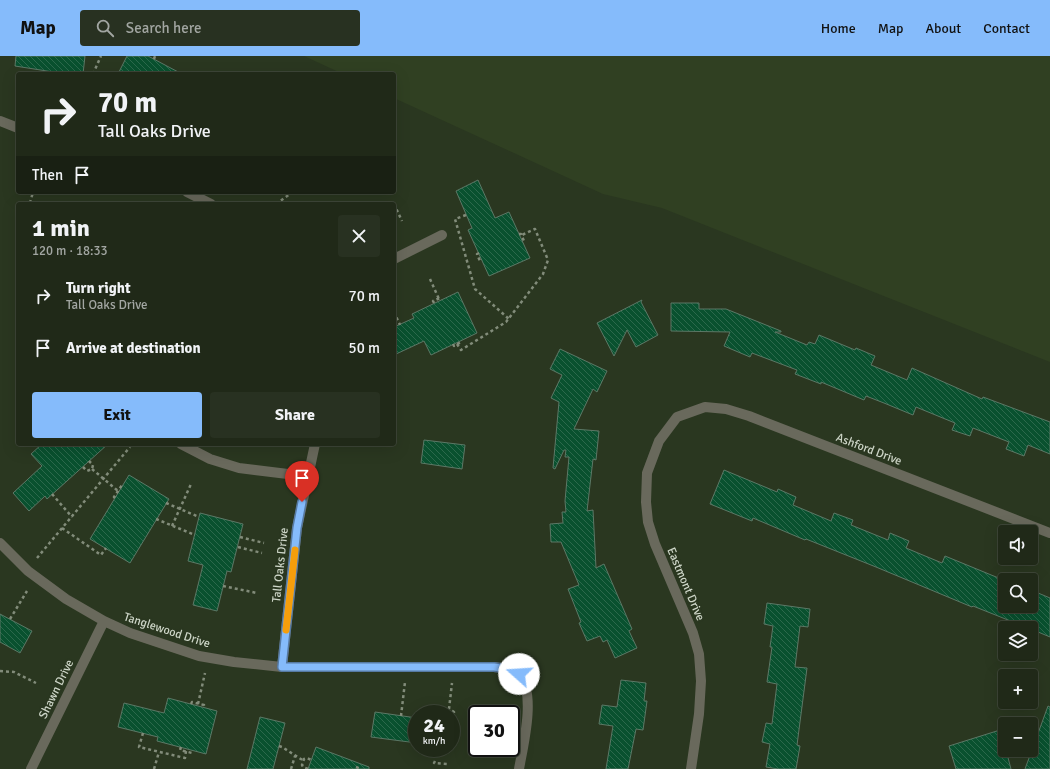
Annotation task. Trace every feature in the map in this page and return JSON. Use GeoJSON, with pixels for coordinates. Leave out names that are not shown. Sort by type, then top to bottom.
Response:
{"type":"FeatureCollection","features":[{"type":"Feature","properties":{"kind":"street"},"geometry":{"type":"LineString","coordinates":[[0,121],[16,127]]}},
{"type":"Feature","properties":{"kind":"street"},"geometry":{"type":"LineString","coordinates":[[191,194],[208,202]]}},
{"type":"Feature","properties":{"kind":"street"},"geometry":{"type":"LineString","coordinates":[[396,258],[442,235]]}},
{"type":"Feature","properties":{"kind":"street","name":"Ashford Drive"},"geometry":{"type":"LineString","coordinates":[[677,417],[705,407],[726,409],[756,419],[1050,533]]}},
{"type":"Feature","properties":{"kind":"street","name":"Eastmont Drive"},"geometry":{"type":"LineString","coordinates":[[677,417],[659,441],[648,473],[646,502],[648,522],[655,544],[692,633],[699,654],[701,681],[700,701],[691,769]]}},
{"type":"Feature","properties":{"kind":"street"},"geometry":{"type":"LineString","coordinates":[[185,446],[210,459],[239,468],[296,475],[308,478]]}},
{"type":"Feature","properties":{"kind":"street","name":"Tall Oaks Drive"},"geometry":{"type":"LineString","coordinates":[[282,667],[297,528],[315,446]]}},
{"type":"Feature","properties":{"kind":"street","name":"Tanglewood Drive"},"geometry":{"type":"LineString","coordinates":[[0,543],[28,571],[66,599],[104,621],[130,633],[199,656],[234,662],[282,667],[494,667],[509,669],[519,674],[525,684],[528,699],[526,725],[519,769]]}},
{"type":"Feature","properties":{"kind":"street","name":"Shawn Drive"},"geometry":{"type":"LineString","coordinates":[[31,769],[104,621]]}},
{"type":"Feature","properties":{"kind":"path"},"geometry":{"type":"LineString","coordinates":[[94,72],[101,56]]}},
{"type":"Feature","properties":{"kind":"path"},"geometry":{"type":"LineString","coordinates":[[279,202],[290,194]]}},
{"type":"Feature","properties":{"kind":"path"},"geometry":{"type":"LineString","coordinates":[[396,208],[402,221]]}},
{"type":"Feature","properties":{"kind":"path"},"geometry":{"type":"LineString","coordinates":[[466,215],[455,220],[475,289],[508,319]]}},
{"type":"Feature","properties":{"kind":"path"},"geometry":{"type":"LineString","coordinates":[[460,340],[461,342],[458,344],[460,350],[506,322],[543,274],[548,260],[535,229],[521,235],[524,241],[522,242]]}},
{"type":"Feature","properties":{"kind":"path"},"geometry":{"type":"LineString","coordinates":[[479,253],[477,254],[480,261],[482,260]]}},
{"type":"Feature","properties":{"kind":"path"},"geometry":{"type":"LineString","coordinates":[[430,279],[440,299],[433,302],[434,303]]}},
{"type":"Feature","properties":{"kind":"path"},"geometry":{"type":"LineString","coordinates":[[396,316],[400,325]]}},
{"type":"Feature","properties":{"kind":"path"},"geometry":{"type":"LineString","coordinates":[[453,344],[454,346],[458,344]]}},
{"type":"Feature","properties":{"kind":"path"},"geometry":{"type":"LineString","coordinates":[[36,560],[130,447]]}},
{"type":"Feature","properties":{"kind":"path"},"geometry":{"type":"LineString","coordinates":[[89,461],[93,465],[92,469],[118,491]]}},
{"type":"Feature","properties":{"kind":"path"},"geometry":{"type":"LineString","coordinates":[[83,466],[87,471],[92,469]]}},
{"type":"Feature","properties":{"kind":"path"},"geometry":{"type":"LineString","coordinates":[[172,526],[191,484]]}},
{"type":"Feature","properties":{"kind":"path"},"geometry":{"type":"LineString","coordinates":[[115,498],[114,497],[122,485],[123,486]]}},
{"type":"Feature","properties":{"kind":"path"},"geometry":{"type":"LineString","coordinates":[[52,494],[72,516]]}},
{"type":"Feature","properties":{"kind":"path"},"geometry":{"type":"LineString","coordinates":[[166,503],[199,518]]}},
{"type":"Feature","properties":{"kind":"path"},"geometry":{"type":"LineString","coordinates":[[156,520],[195,535]]}},
{"type":"Feature","properties":{"kind":"path"},"geometry":{"type":"LineString","coordinates":[[62,528],[101,555],[106,548]]}},
{"type":"Feature","properties":{"kind":"path"},"geometry":{"type":"LineString","coordinates":[[240,537],[264,542]]}},
{"type":"Feature","properties":{"kind":"path"},"geometry":{"type":"LineString","coordinates":[[238,546],[262,553]]}},
{"type":"Feature","properties":{"kind":"path"},"geometry":{"type":"LineString","coordinates":[[223,586],[257,593]]}},
{"type":"Feature","properties":{"kind":"path"},"geometry":{"type":"LineString","coordinates":[[10,619],[29,588]]}},
{"type":"Feature","properties":{"kind":"path"},"geometry":{"type":"LineString","coordinates":[[198,704],[206,669]]}},
{"type":"Feature","properties":{"kind":"path"},"geometry":{"type":"LineString","coordinates":[[0,671],[14,672],[36,683]]}},
{"type":"Feature","properties":{"kind":"path"},"geometry":{"type":"LineString","coordinates":[[401,716],[405,680]]}},
{"type":"Feature","properties":{"kind":"path"},"geometry":{"type":"LineString","coordinates":[[449,705],[452,681]]}},
{"type":"Feature","properties":{"kind":"path"},"geometry":{"type":"LineString","coordinates":[[191,704],[192,702],[204,705],[204,707]]}},
{"type":"Feature","properties":{"kind":"path"},"geometry":{"type":"LineString","coordinates":[[143,733],[139,747],[184,758],[186,751]]}},
{"type":"Feature","properties":{"kind":"path"},"geometry":{"type":"LineString","coordinates":[[279,746],[304,761]]}},
{"type":"Feature","properties":{"kind":"path"},"geometry":{"type":"LineString","coordinates":[[181,747],[180,750],[192,753],[193,750]]}},
{"type":"Feature","properties":{"kind":"path"},"geometry":{"type":"LineString","coordinates":[[154,769],[159,752]]}},
{"type":"Feature","properties":{"kind":"path"},"geometry":{"type":"LineString","coordinates":[[292,769],[295,756]]}},
{"type":"Feature","properties":{"kind":"path"},"geometry":{"type":"LineString","coordinates":[[308,769],[302,765],[304,759],[307,758],[311,760]]}},
{"type":"Feature","properties":{"kind":"path"},"geometry":{"type":"LineString","coordinates":[[434,761],[434,763],[447,763]]}},
{"type":"Feature","properties":{"kind":"path"},"geometry":{"type":"LineString","coordinates":[[440,769],[441,764]]}},
{"type":"Feature","properties":{"kind":"path"},"geometry":{"type":"LineString","coordinates":[[356,767],[361,769]]}},
{"type":"Feature","properties":{"kind":"shaded area"},"geometry":{"type":"Polygon","coordinates":[[[304,56],[1050,56],[1050,362],[662,208],[603,194],[396,99],[396,72],[339,72],[304,56]]]}},
{"type":"Feature","properties":{"kind":"building"},"geometry":{"type":"Polygon","coordinates":[[[16,56],[85,56],[83,72],[53,72],[15,66],[16,56]]]}},
{"type":"Feature","properties":{"kind":"building"},"geometry":{"type":"Polygon","coordinates":[[[127,56],[148,56],[178,72],[119,72],[127,56]]]}},
{"type":"Feature","properties":{"kind":"building"},"geometry":{"type":"Polygon","coordinates":[[[478,180],[495,218],[509,212],[530,258],[489,276],[468,230],[472,228],[456,191],[478,180]]]}},
{"type":"Feature","properties":{"kind":"building"},"geometry":{"type":"Polygon","coordinates":[[[458,292],[477,333],[431,355],[424,341],[396,354],[396,326],[414,318],[412,314],[458,292]]]}},
{"type":"Feature","properties":{"kind":"building"},"geometry":{"type":"Polygon","coordinates":[[[642,300],[641,302],[658,335],[636,347],[627,330],[614,356],[597,323],[642,300]]]}},
{"type":"Feature","properties":{"kind":"building"},"geometry":{"type":"Polygon","coordinates":[[[671,303],[699,303],[699,309],[726,309],[781,331],[775,332],[807,345],[809,342],[815,344],[819,335],[855,350],[856,348],[875,356],[871,365],[907,380],[912,368],[982,399],[983,397],[1050,422],[1050,454],[1028,445],[1024,456],[1006,449],[1009,442],[973,428],[970,436],[952,430],[955,423],[916,407],[913,415],[866,396],[864,400],[821,382],[821,384],[795,374],[797,370],[752,353],[750,357],[724,346],[730,332],[671,331],[671,303]]]}},
{"type":"Feature","properties":{"kind":"building"},"geometry":{"type":"Polygon","coordinates":[[[560,349],[607,371],[597,392],[593,389],[574,429],[599,431],[596,460],[593,459],[587,511],[593,510],[596,568],[604,564],[632,629],[629,631],[637,648],[615,658],[607,640],[603,642],[600,636],[587,641],[579,623],[581,622],[568,589],[579,585],[561,542],[551,542],[550,524],[563,523],[562,512],[566,512],[565,501],[569,457],[565,457],[566,450],[564,450],[555,469],[553,468],[559,402],[551,398],[562,375],[550,369],[560,349]]]}},
{"type":"Feature","properties":{"kind":"building"},"geometry":{"type":"Polygon","coordinates":[[[424,440],[465,445],[462,469],[421,463],[424,440]]]}},
{"type":"Feature","properties":{"kind":"building"},"geometry":{"type":"Polygon","coordinates":[[[40,446],[106,446],[47,499],[45,496],[29,511],[13,493],[42,466],[31,454],[40,446]]]}},
{"type":"Feature","properties":{"kind":"building"},"geometry":{"type":"Polygon","coordinates":[[[724,470],[777,492],[778,489],[796,497],[793,505],[831,521],[834,513],[853,520],[851,525],[888,540],[890,533],[909,541],[906,548],[942,563],[945,556],[998,578],[998,613],[1038,613],[1038,593],[1050,598],[1050,637],[1038,632],[1038,621],[1010,621],[973,606],[972,607],[753,518],[752,521],[710,504],[724,470]]]}},
{"type":"Feature","properties":{"kind":"building"},"geometry":{"type":"Polygon","coordinates":[[[129,475],[169,499],[130,563],[90,539],[129,475]]]}},
{"type":"Feature","properties":{"kind":"building"},"geometry":{"type":"Polygon","coordinates":[[[200,513],[243,524],[231,572],[227,571],[217,611],[193,605],[203,565],[188,561],[200,513]]]}},
{"type":"Feature","properties":{"kind":"building"},"geometry":{"type":"Polygon","coordinates":[[[767,603],[810,609],[808,627],[800,626],[795,667],[807,668],[797,745],[800,746],[796,769],[766,767],[770,744],[762,742],[766,723],[772,724],[777,684],[767,682],[772,647],[770,647],[773,626],[764,624],[767,603]]]}},
{"type":"Feature","properties":{"kind":"building"},"geometry":{"type":"Polygon","coordinates":[[[0,614],[32,631],[20,653],[0,642],[0,614]]]}},
{"type":"Feature","properties":{"kind":"building"},"geometry":{"type":"Polygon","coordinates":[[[621,680],[646,683],[644,701],[647,701],[643,730],[636,729],[628,769],[606,769],[613,726],[599,724],[602,705],[617,707],[621,680]]]}},
{"type":"Feature","properties":{"kind":"building"},"geometry":{"type":"Polygon","coordinates":[[[168,698],[217,711],[206,754],[157,741],[158,737],[118,727],[124,703],[164,713],[168,698]]]}},
{"type":"Feature","properties":{"kind":"building"},"geometry":{"type":"Polygon","coordinates":[[[1048,706],[1050,707],[1050,769],[1025,769],[1029,757],[1038,757],[1038,733],[1048,706]]]}},
{"type":"Feature","properties":{"kind":"building"},"geometry":{"type":"Polygon","coordinates":[[[375,712],[408,717],[408,742],[371,737],[375,712]]]}},
{"type":"Feature","properties":{"kind":"building"},"geometry":{"type":"Polygon","coordinates":[[[260,717],[285,723],[273,769],[247,769],[260,717]]]}},
{"type":"Feature","properties":{"kind":"building"},"geometry":{"type":"Polygon","coordinates":[[[998,731],[998,757],[1008,757],[1011,769],[956,769],[949,746],[998,731]]]}},
{"type":"Feature","properties":{"kind":"building"},"geometry":{"type":"Polygon","coordinates":[[[316,747],[369,767],[369,769],[308,769],[316,747]]]}},
{"type":"Feature","properties":{"kind":"slow traffic"},"geometry":{"type":"LineString","coordinates":[[286,630],[295,550]]}},
{"type":"Feature","properties":{"kind":"route"},"geometry":{"type":"LineString","coordinates":[[302,502],[297,528],[282,667],[494,667],[509,669],[519,674]]}}]}
